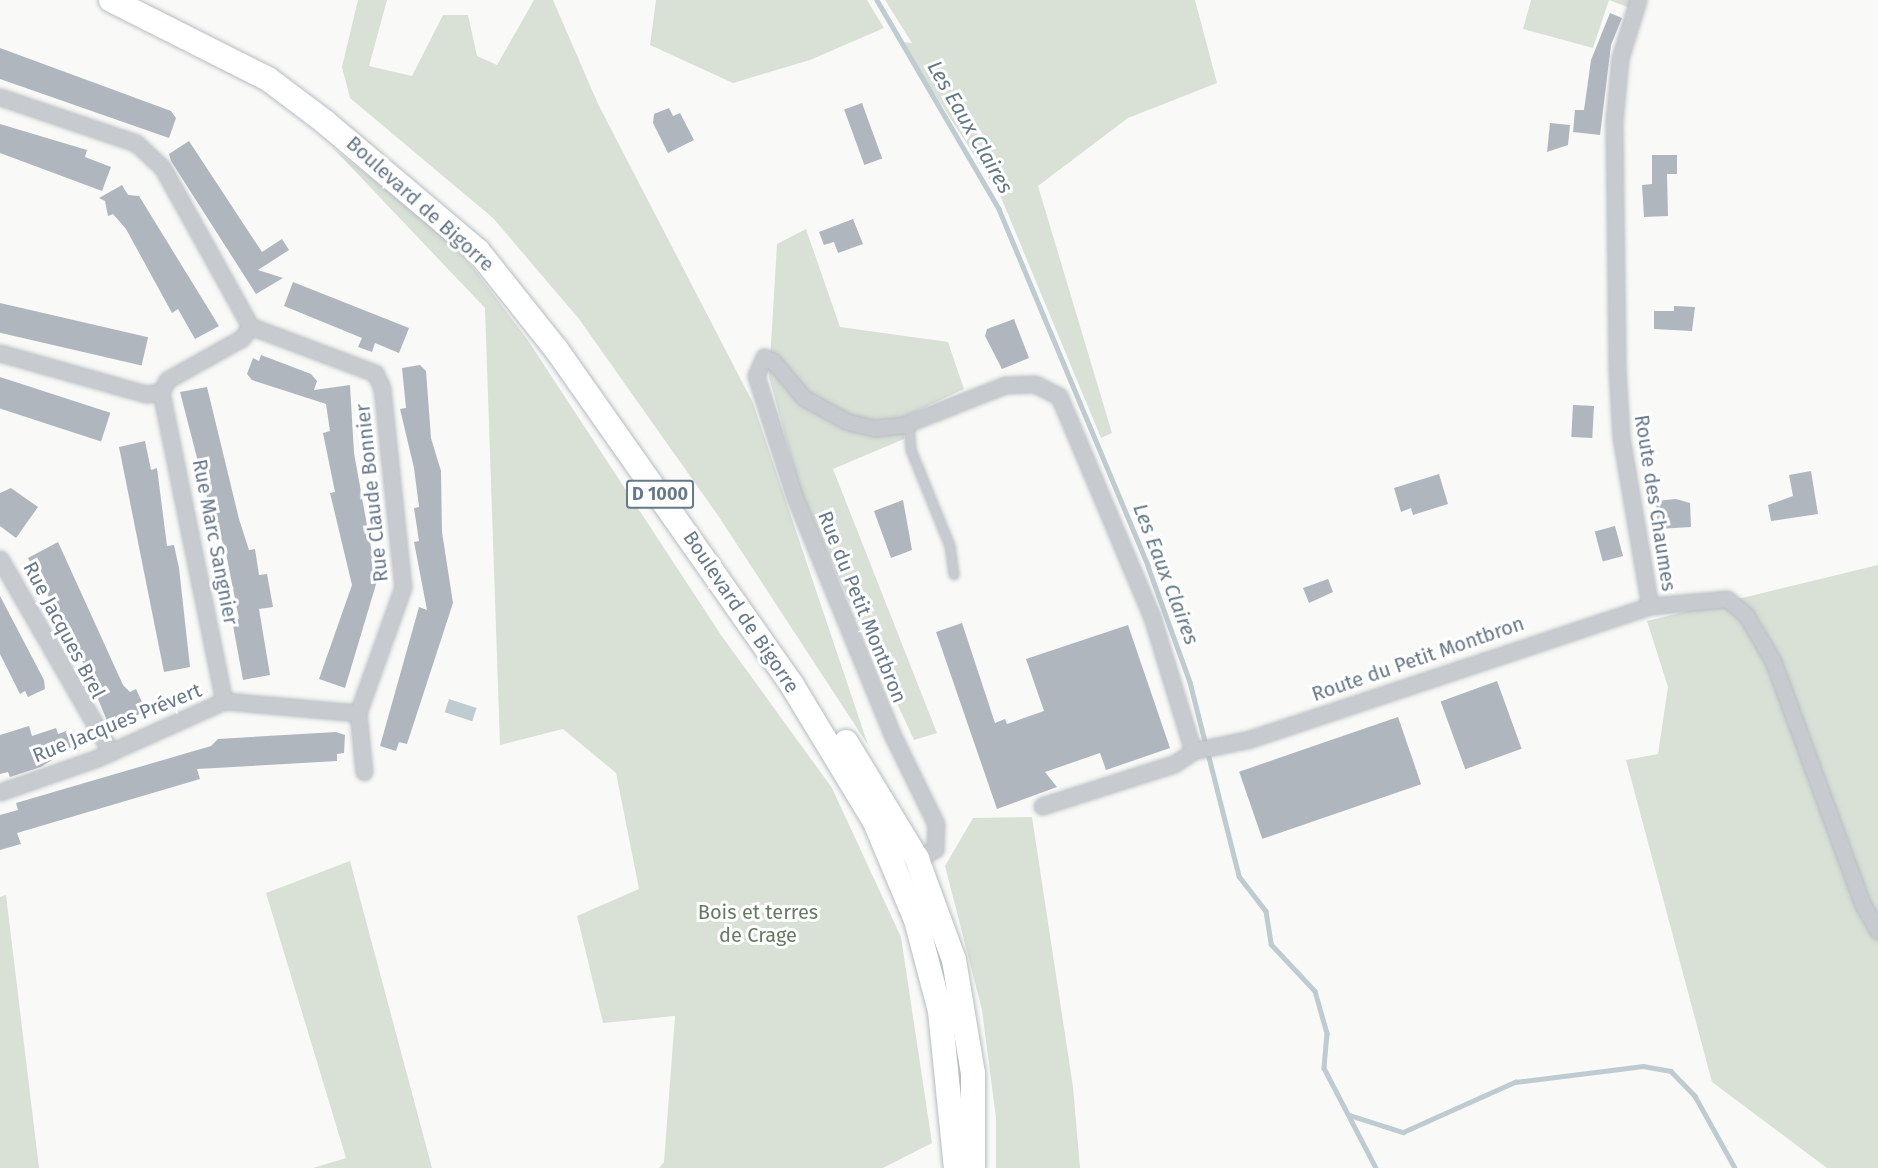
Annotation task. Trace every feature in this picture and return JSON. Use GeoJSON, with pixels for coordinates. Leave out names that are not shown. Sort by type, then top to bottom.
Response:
{"type":"FeatureCollection","features":[{"type":"Feature","properties":{"kind":"main road","name":"Boulevard de Bigorre"},"geometry":{"type":"LineString","coordinates":[[111,0],[248,68],[325,122],[478,252],[556,349],[792,686],[875,822],[916,920],[940,1011],[956,1168]]}},
{"type":"Feature","properties":{"kind":"main road","name":"Boulevard de Bigorre"},"geometry":{"type":"LineString","coordinates":[[135,0],[271,68],[411,174],[492,250],[572,348],[817,698],[917,859],[954,960],[972,1073],[973,1168]]}},
{"type":"Feature","properties":{"kind":"street","name":"Route des Chaumes"},"geometry":{"type":"LineString","coordinates":[[1638,0],[1620,58],[1614,122],[1617,369],[1621,437],[1650,606],[1727,599],[1746,615],[1773,661],[1863,905],[1878,931]]}},
{"type":"Feature","properties":{"kind":"street"},"geometry":{"type":"LineString","coordinates":[[0,97],[136,143],[151,154],[250,326],[242,338],[167,380],[161,392],[147,394],[0,353]]}},
{"type":"Feature","properties":{"kind":"street","name":"Rue Claude Bonnier"},"geometry":{"type":"LineString","coordinates":[[250,326],[351,361],[375,373],[382,388],[403,587],[358,713],[364,772]]}},
{"type":"Feature","properties":{"kind":"street","name":"Rue du Petit Montbron"},"geometry":{"type":"LineString","coordinates":[[909,422],[875,428],[849,422],[804,398],[773,361],[764,357],[756,376],[795,498],[892,734],[936,824],[935,849],[917,859]]}},
{"type":"Feature","properties":{"kind":"street"},"geometry":{"type":"LineString","coordinates":[[909,422],[1005,385],[1035,384],[1059,396],[1152,617],[1196,751],[1174,764],[1042,806]]}},
{"type":"Feature","properties":{"kind":"street","name":"Rue Marc Sangnier"},"geometry":{"type":"LineString","coordinates":[[161,392],[224,701]]}},
{"type":"Feature","properties":{"kind":"street","name":"Rue Jacques Brel"},"geometry":{"type":"LineString","coordinates":[[0,558],[111,752]]}},
{"type":"Feature","properties":{"kind":"street","name":"Route du Petit Montbron"},"geometry":{"type":"LineString","coordinates":[[1196,751],[1215,749],[1650,606]]}},
{"type":"Feature","properties":{"kind":"street","name":"Rue Jacques Prévert"},"geometry":{"type":"LineString","coordinates":[[0,792],[111,752],[224,701],[358,713]]}},
{"type":"Feature","properties":{"kind":"lane"},"geometry":{"type":"LineString","coordinates":[[909,422],[911,450],[950,546],[954,575]]}},
{"type":"Feature","properties":{"kind":"green space"},"geometry":{"type":"Polygon","coordinates":[[[358,0],[387,0],[369,66],[412,76],[443,15],[468,15],[477,56],[497,65],[534,0],[553,0],[598,104],[753,403],[868,745],[719,517],[579,319],[493,218],[350,98],[342,67],[358,0]]]}},
{"type":"Feature","properties":{"kind":"green space"},"geometry":{"type":"Polygon","coordinates":[[[656,0],[867,0],[884,28],[810,60],[733,83],[650,45],[656,0]]]}},
{"type":"Feature","properties":{"kind":"green space"},"geometry":{"type":"Polygon","coordinates":[[[885,0],[1195,0],[1217,83],[1128,118],[1038,186],[1112,433],[1101,438],[1000,195],[901,42],[912,43],[885,0]]]}},
{"type":"Feature","properties":{"kind":"green space"},"geometry":{"type":"Polygon","coordinates":[[[1531,0],[1609,0],[1593,48],[1523,29],[1531,0]]]}},
{"type":"Feature","properties":{"kind":"green space"},"geometry":{"type":"Polygon","coordinates":[[[1609,0],[1633,0],[1630,8],[1609,0]]]}},
{"type":"Feature","properties":{"kind":"green space","name":"Bois et terres de Crage"},"geometry":{"type":"Polygon","coordinates":[[[332,147],[456,245],[527,339],[721,635],[832,788],[901,937],[932,1143],[883,1168],[659,1168],[664,1162],[675,1016],[603,1023],[577,916],[639,889],[616,773],[563,729],[500,745],[485,308],[332,147]]]}},
{"type":"Feature","properties":{"kind":"green space"},"geometry":{"type":"Polygon","coordinates":[[[806,229],[840,327],[948,342],[964,389],[904,417],[904,439],[833,469],[937,733],[914,740],[804,504],[769,377],[777,244],[806,229]]]}},
{"type":"Feature","properties":{"kind":"green space"},"geometry":{"type":"Polygon","coordinates":[[[1878,565],[1878,1168],[1827,1168],[1712,1082],[1626,760],[1658,754],[1668,687],[1647,621],[1878,565]]]}},
{"type":"Feature","properties":{"kind":"green space"},"geometry":{"type":"Polygon","coordinates":[[[1032,817],[1073,1087],[1080,1168],[996,1168],[996,1118],[982,1010],[945,866],[973,818],[1032,817]]]}},
{"type":"Feature","properties":{"kind":"green space"},"geometry":{"type":"Polygon","coordinates":[[[350,861],[432,1168],[313,1168],[346,1158],[266,893],[350,861]]]}},
{"type":"Feature","properties":{"kind":"green space"},"geometry":{"type":"Polygon","coordinates":[[[6,895],[39,1168],[0,1168],[0,897],[6,895]]]}},
{"type":"Feature","properties":{"kind":"shaded area"},"geometry":{"type":"Polygon","coordinates":[[[449,699],[477,708],[472,721],[445,712],[449,699]]]}},
{"type":"Feature","properties":{"kind":"building"},"geometry":{"type":"Polygon","coordinates":[[[1610,13],[1622,18],[1611,45],[1600,135],[1573,132],[1575,110],[1584,110],[1591,60],[1610,13]]]}},
{"type":"Feature","properties":{"kind":"building"},"geometry":{"type":"Polygon","coordinates":[[[0,48],[171,111],[176,118],[169,138],[0,79],[0,48]]]}},
{"type":"Feature","properties":{"kind":"building"},"geometry":{"type":"Polygon","coordinates":[[[862,103],[882,158],[864,165],[844,109],[862,103]]]}},
{"type":"Feature","properties":{"kind":"building"},"geometry":{"type":"Polygon","coordinates":[[[669,108],[673,116],[680,113],[694,140],[668,153],[653,123],[654,114],[669,108]]]}},
{"type":"Feature","properties":{"kind":"building"},"geometry":{"type":"Polygon","coordinates":[[[1550,123],[1570,125],[1568,145],[1547,152],[1550,123]]]}},
{"type":"Feature","properties":{"kind":"building"},"geometry":{"type":"Polygon","coordinates":[[[0,124],[87,150],[85,157],[111,167],[102,191],[0,153],[0,124]]]}},
{"type":"Feature","properties":{"kind":"building"},"geometry":{"type":"Polygon","coordinates":[[[189,141],[262,252],[282,239],[289,250],[258,270],[283,278],[256,294],[171,161],[169,154],[189,141]]]}},
{"type":"Feature","properties":{"kind":"building"},"geometry":{"type":"Polygon","coordinates":[[[1652,155],[1677,155],[1677,174],[1667,174],[1668,216],[1644,217],[1642,185],[1652,184],[1652,155]]]}},
{"type":"Feature","properties":{"kind":"building"},"geometry":{"type":"Polygon","coordinates":[[[122,185],[128,195],[139,196],[219,326],[195,339],[178,309],[172,313],[126,229],[113,214],[108,216],[105,201],[99,198],[122,185]]]}},
{"type":"Feature","properties":{"kind":"building"},"geometry":{"type":"Polygon","coordinates":[[[853,219],[863,244],[838,253],[834,242],[824,245],[819,232],[853,219]]]}},
{"type":"Feature","properties":{"kind":"building"},"geometry":{"type":"Polygon","coordinates":[[[293,282],[409,328],[399,353],[375,343],[372,352],[358,347],[362,338],[284,306],[293,282]]]}},
{"type":"Feature","properties":{"kind":"building"},"geometry":{"type":"Polygon","coordinates":[[[0,303],[148,337],[142,365],[0,333],[0,303]]]}},
{"type":"Feature","properties":{"kind":"building"},"geometry":{"type":"Polygon","coordinates":[[[1674,306],[1695,307],[1692,331],[1654,329],[1654,311],[1674,311],[1674,306]]]}},
{"type":"Feature","properties":{"kind":"building"},"geometry":{"type":"Polygon","coordinates":[[[1014,319],[1029,358],[1002,369],[985,336],[987,329],[1014,319]]]}},
{"type":"Feature","properties":{"kind":"building"},"geometry":{"type":"Polygon","coordinates":[[[261,355],[311,374],[317,381],[314,390],[350,385],[354,453],[377,581],[345,688],[319,679],[352,585],[330,493],[335,492],[323,433],[330,431],[326,404],[252,380],[247,374],[253,358],[259,361],[261,355]]]}},
{"type":"Feature","properties":{"kind":"building"},"geometry":{"type":"Polygon","coordinates":[[[420,365],[426,371],[431,438],[441,471],[442,532],[453,603],[407,744],[399,742],[396,751],[380,746],[419,607],[427,610],[414,542],[419,541],[414,508],[419,507],[414,468],[400,409],[406,408],[402,368],[420,365]]]}},
{"type":"Feature","properties":{"kind":"building"},"geometry":{"type":"Polygon","coordinates":[[[0,377],[110,413],[101,441],[0,409],[0,377]]]}},
{"type":"Feature","properties":{"kind":"building"},"geometry":{"type":"Polygon","coordinates":[[[207,387],[239,519],[249,550],[255,549],[259,575],[267,574],[273,607],[259,609],[270,675],[243,680],[232,620],[239,619],[225,548],[212,516],[180,392],[207,387]]]}},
{"type":"Feature","properties":{"kind":"building"},"geometry":{"type":"Polygon","coordinates":[[[1573,405],[1594,406],[1592,438],[1571,437],[1573,405]]]}},
{"type":"Feature","properties":{"kind":"building"},"geometry":{"type":"Polygon","coordinates":[[[145,441],[151,470],[157,468],[167,546],[174,545],[179,568],[190,667],[164,672],[119,447],[145,441]]]}},
{"type":"Feature","properties":{"kind":"building"},"geometry":{"type":"Polygon","coordinates":[[[1811,471],[1818,514],[1771,521],[1768,505],[1793,496],[1789,475],[1811,471]]]}},
{"type":"Feature","properties":{"kind":"building"},"geometry":{"type":"Polygon","coordinates":[[[1439,474],[1448,504],[1413,515],[1411,508],[1401,512],[1394,488],[1439,474]]]}},
{"type":"Feature","properties":{"kind":"building"},"geometry":{"type":"Polygon","coordinates":[[[11,488],[38,507],[16,538],[0,526],[0,493],[11,488]]]}},
{"type":"Feature","properties":{"kind":"building"},"geometry":{"type":"Polygon","coordinates":[[[1676,499],[1690,503],[1691,527],[1658,529],[1656,501],[1676,499]]]}},
{"type":"Feature","properties":{"kind":"building"},"geometry":{"type":"Polygon","coordinates":[[[903,500],[912,550],[891,558],[874,511],[903,500]]]}},
{"type":"Feature","properties":{"kind":"building"},"geometry":{"type":"Polygon","coordinates":[[[1615,526],[1623,556],[1603,561],[1595,531],[1615,526]]]}},
{"type":"Feature","properties":{"kind":"building"},"geometry":{"type":"Polygon","coordinates":[[[58,542],[123,685],[130,692],[136,689],[146,711],[110,728],[79,653],[28,558],[58,542]]]}},
{"type":"Feature","properties":{"kind":"building"},"geometry":{"type":"Polygon","coordinates":[[[1328,579],[1333,592],[1309,603],[1303,588],[1328,579]]]}},
{"type":"Feature","properties":{"kind":"building"},"geometry":{"type":"Polygon","coordinates":[[[0,596],[44,680],[45,689],[28,697],[25,691],[20,694],[0,654],[0,596]]]}},
{"type":"Feature","properties":{"kind":"building"},"geometry":{"type":"Polygon","coordinates":[[[962,623],[995,723],[1005,719],[1007,724],[1044,711],[1026,659],[1128,625],[1170,748],[1106,770],[1100,753],[1045,772],[1057,787],[997,809],[936,632],[962,623]]]}},
{"type":"Feature","properties":{"kind":"building"},"geometry":{"type":"Polygon","coordinates":[[[1497,681],[1522,749],[1465,769],[1441,702],[1497,681]]]}},
{"type":"Feature","properties":{"kind":"building"},"geometry":{"type":"Polygon","coordinates":[[[1398,717],[1421,784],[1262,839],[1239,772],[1398,717]]]}},
{"type":"Feature","properties":{"kind":"building"},"geometry":{"type":"Polygon","coordinates":[[[29,726],[32,736],[56,728],[58,734],[66,731],[71,748],[41,767],[10,777],[8,772],[0,774],[0,735],[29,726]]]}},
{"type":"Feature","properties":{"kind":"building"},"geometry":{"type":"Polygon","coordinates":[[[336,732],[345,735],[344,753],[337,754],[337,761],[197,769],[200,779],[17,833],[21,844],[0,850],[0,815],[18,810],[16,803],[211,746],[218,739],[336,732]]]}},
{"type":"Feature","properties":{"kind":"waterway","name":"Les Eaux Claires"},"geometry":{"type":"LineString","coordinates":[[877,0],[999,209],[1148,566],[1190,682],[1239,876],[1266,911],[1271,944],[1315,991],[1327,1033],[1324,1068],[1376,1168]]}},
{"type":"Feature","properties":{"kind":"waterway"},"geometry":{"type":"LineString","coordinates":[[1349,1115],[1403,1132],[1515,1082],[1643,1066],[1671,1071],[1695,1096],[1735,1168]]}}]}
